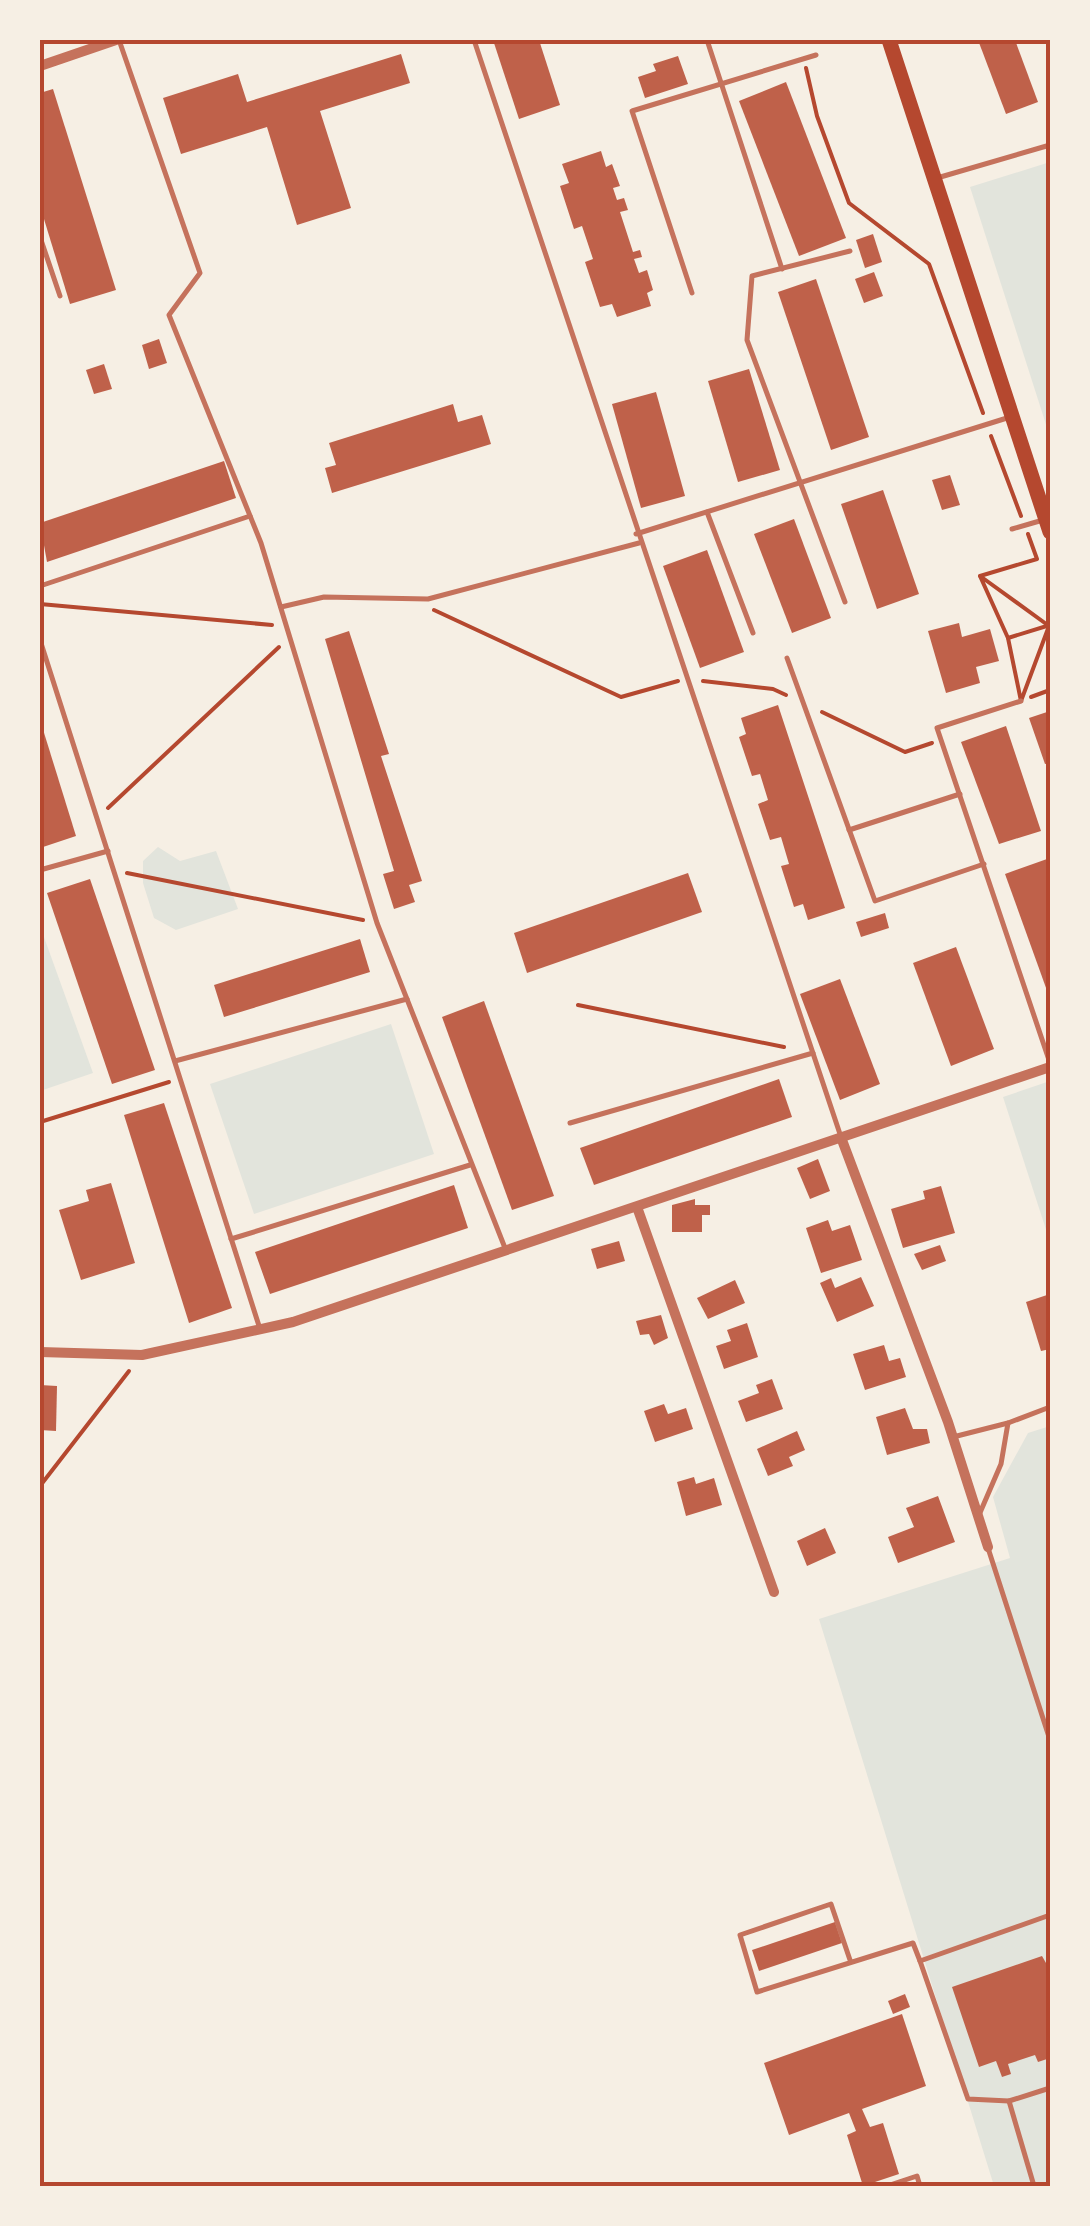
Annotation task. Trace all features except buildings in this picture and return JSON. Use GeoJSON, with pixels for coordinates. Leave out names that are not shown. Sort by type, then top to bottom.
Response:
{"type":"FeatureCollection","features":[{"type":"Feature","properties":{"kind":"main road"},"geometry":{"type":"LineString","coordinates":[[889,40],[1015,415],[1048,526]]}},
{"type":"Feature","properties":{"kind":"street"},"geometry":{"type":"LineString","coordinates":[[40,66],[117,40]]}},
{"type":"Feature","properties":{"kind":"street"},"geometry":{"type":"LineString","coordinates":[[40,1352],[142,1355],[260,1329],[842,1140],[1050,1065]]}},
{"type":"Feature","properties":{"kind":"street"},"geometry":{"type":"LineString","coordinates":[[842,1140],[953,1437],[988,1546]]}},
{"type":"Feature","properties":{"kind":"street"},"geometry":{"type":"LineString","coordinates":[[637,1208],[774,1592]]}},
{"type":"Feature","properties":{"kind":"lane"},"geometry":{"type":"LineString","coordinates":[[117,40],[200,273],[169,315],[250,516],[377,923],[506,1251]]}},
{"type":"Feature","properties":{"kind":"lane"},"geometry":{"type":"LineString","coordinates":[[474,40],[639,544],[842,1140]]}},
{"type":"Feature","properties":{"kind":"lane"},"geometry":{"type":"LineString","coordinates":[[707,40],[782,268]]}},
{"type":"Feature","properties":{"kind":"lane"},"geometry":{"type":"LineString","coordinates":[[692,293],[632,111],[816,55]]}},
{"type":"Feature","properties":{"kind":"lane"},"geometry":{"type":"LineString","coordinates":[[934,178],[1050,145]]}},
{"type":"Feature","properties":{"kind":"lane"},"geometry":{"type":"LineString","coordinates":[[40,236],[60,296]]}},
{"type":"Feature","properties":{"kind":"lane"},"geometry":{"type":"LineString","coordinates":[[845,602],[747,340],[752,276],[850,251]]}},
{"type":"Feature","properties":{"kind":"lane"},"geometry":{"type":"LineString","coordinates":[[636,534],[1015,415]]}},
{"type":"Feature","properties":{"kind":"lane"},"geometry":{"type":"LineString","coordinates":[[707,512],[753,633]]}},
{"type":"Feature","properties":{"kind":"lane"},"geometry":{"type":"LineString","coordinates":[[40,586],[250,516]]}},
{"type":"Feature","properties":{"kind":"lane"},"geometry":{"type":"LineString","coordinates":[[1012,530],[1048,526]]}},
{"type":"Feature","properties":{"kind":"lane"},"geometry":{"type":"LineString","coordinates":[[281,607],[324,597],[428,598],[639,544]]}},
{"type":"Feature","properties":{"kind":"lane"},"geometry":{"type":"LineString","coordinates":[[40,640],[260,1329]]}},
{"type":"Feature","properties":{"kind":"lane"},"geometry":{"type":"LineString","coordinates":[[788,658],[875,901],[984,864]]}},
{"type":"Feature","properties":{"kind":"lane"},"geometry":{"type":"LineString","coordinates":[[1020,700],[938,728],[1050,1065]]}},
{"type":"Feature","properties":{"kind":"lane"},"geometry":{"type":"LineString","coordinates":[[849,830],[960,794]]}},
{"type":"Feature","properties":{"kind":"lane"},"geometry":{"type":"LineString","coordinates":[[40,870],[108,851]]}},
{"type":"Feature","properties":{"kind":"lane"},"geometry":{"type":"LineString","coordinates":[[175,1061],[407,999]]}},
{"type":"Feature","properties":{"kind":"lane"},"geometry":{"type":"LineString","coordinates":[[570,1124],[813,1053]]}},
{"type":"Feature","properties":{"kind":"lane"},"geometry":{"type":"LineString","coordinates":[[231,1238],[470,1165]]}},
{"type":"Feature","properties":{"kind":"lane"},"geometry":{"type":"LineString","coordinates":[[953,1437],[1050,1406]]}},
{"type":"Feature","properties":{"kind":"lane"},"geometry":{"type":"LineString","coordinates":[[978,1517],[1002,1464],[1008,1422]]}},
{"type":"Feature","properties":{"kind":"lane"},"geometry":{"type":"LineString","coordinates":[[988,1546],[1050,1740]]}},
{"type":"Feature","properties":{"kind":"lane"},"geometry":{"type":"LineString","coordinates":[[850,1960],[830,1904],[740,1936],[757,1992],[914,1943],[968,2099],[1009,2102],[1050,2088]]}},
{"type":"Feature","properties":{"kind":"lane"},"geometry":{"type":"LineString","coordinates":[[920,1961],[1050,1915]]}},
{"type":"Feature","properties":{"kind":"lane"},"geometry":{"type":"LineString","coordinates":[[1009,2102],[1034,2186]]}},
{"type":"Feature","properties":{"kind":"lane"},"geometry":{"type":"LineString","coordinates":[[887,2186],[916,2176],[920,2186]]}},
{"type":"Feature","properties":{"kind":"path"},"geometry":{"type":"LineString","coordinates":[[804,58],[818,116],[849,203],[929,264],[1037,559],[980,576]]}},
{"type":"Feature","properties":{"kind":"path"},"geometry":{"type":"LineString","coordinates":[[980,576],[1049,625]]}},
{"type":"Feature","properties":{"kind":"path"},"geometry":{"type":"LineString","coordinates":[[980,576],[1008,638],[1020,700]]}},
{"type":"Feature","properties":{"kind":"path"},"geometry":{"type":"LineString","coordinates":[[408,598],[621,697],[685,679],[773,688],[905,752],[941,740]]}},
{"type":"Feature","properties":{"kind":"path"},"geometry":{"type":"LineString","coordinates":[[40,604],[286,626]]}},
{"type":"Feature","properties":{"kind":"path"},"geometry":{"type":"LineString","coordinates":[[1008,638],[1049,625]]}},
{"type":"Feature","properties":{"kind":"path"},"geometry":{"type":"LineString","coordinates":[[1020,700],[1049,625]]}},
{"type":"Feature","properties":{"kind":"path"},"geometry":{"type":"LineString","coordinates":[[97,818],[290,637]]}},
{"type":"Feature","properties":{"kind":"path"},"geometry":{"type":"LineString","coordinates":[[1020,700],[1050,690]]}},
{"type":"Feature","properties":{"kind":"path"},"geometry":{"type":"LineString","coordinates":[[114,870],[377,923]]}},
{"type":"Feature","properties":{"kind":"path"},"geometry":{"type":"LineString","coordinates":[[578,1005],[813,1053]]}},
{"type":"Feature","properties":{"kind":"path"},"geometry":{"type":"LineString","coordinates":[[40,1122],[180,1079]]}},
{"type":"Feature","properties":{"kind":"path"},"geometry":{"type":"LineString","coordinates":[[40,1486],[142,1355]]}},
{"type":"Feature","properties":{"kind":"shaded area"},"geometry":{"type":"Polygon","coordinates":[[[1050,162],[1050,437],[970,187],[1050,162]]]}},
{"type":"Feature","properties":{"kind":"shaded area"},"geometry":{"type":"Polygon","coordinates":[[[158,847],[180,861],[216,851],[238,909],[176,930],[154,918],[143,883],[143,861],[158,847]]]}},
{"type":"Feature","properties":{"kind":"shaded area"},"geometry":{"type":"Polygon","coordinates":[[[40,926],[93,1073],[40,1091],[40,926]]]}},
{"type":"Feature","properties":{"kind":"shaded area"},"geometry":{"type":"Polygon","coordinates":[[[391,1024],[434,1154],[254,1214],[210,1084],[391,1024]]]}},
{"type":"Feature","properties":{"kind":"shaded area"},"geometry":{"type":"Polygon","coordinates":[[[1050,1081],[1050,1242],[1003,1097],[1050,1081]]]}},
{"type":"Feature","properties":{"kind":"shaded area"},"geometry":{"type":"Polygon","coordinates":[[[1050,1426],[1050,2186],[994,2186],[819,1619],[1010,1558],[993,1497],[1028,1433],[1050,1426]]]}}]}
